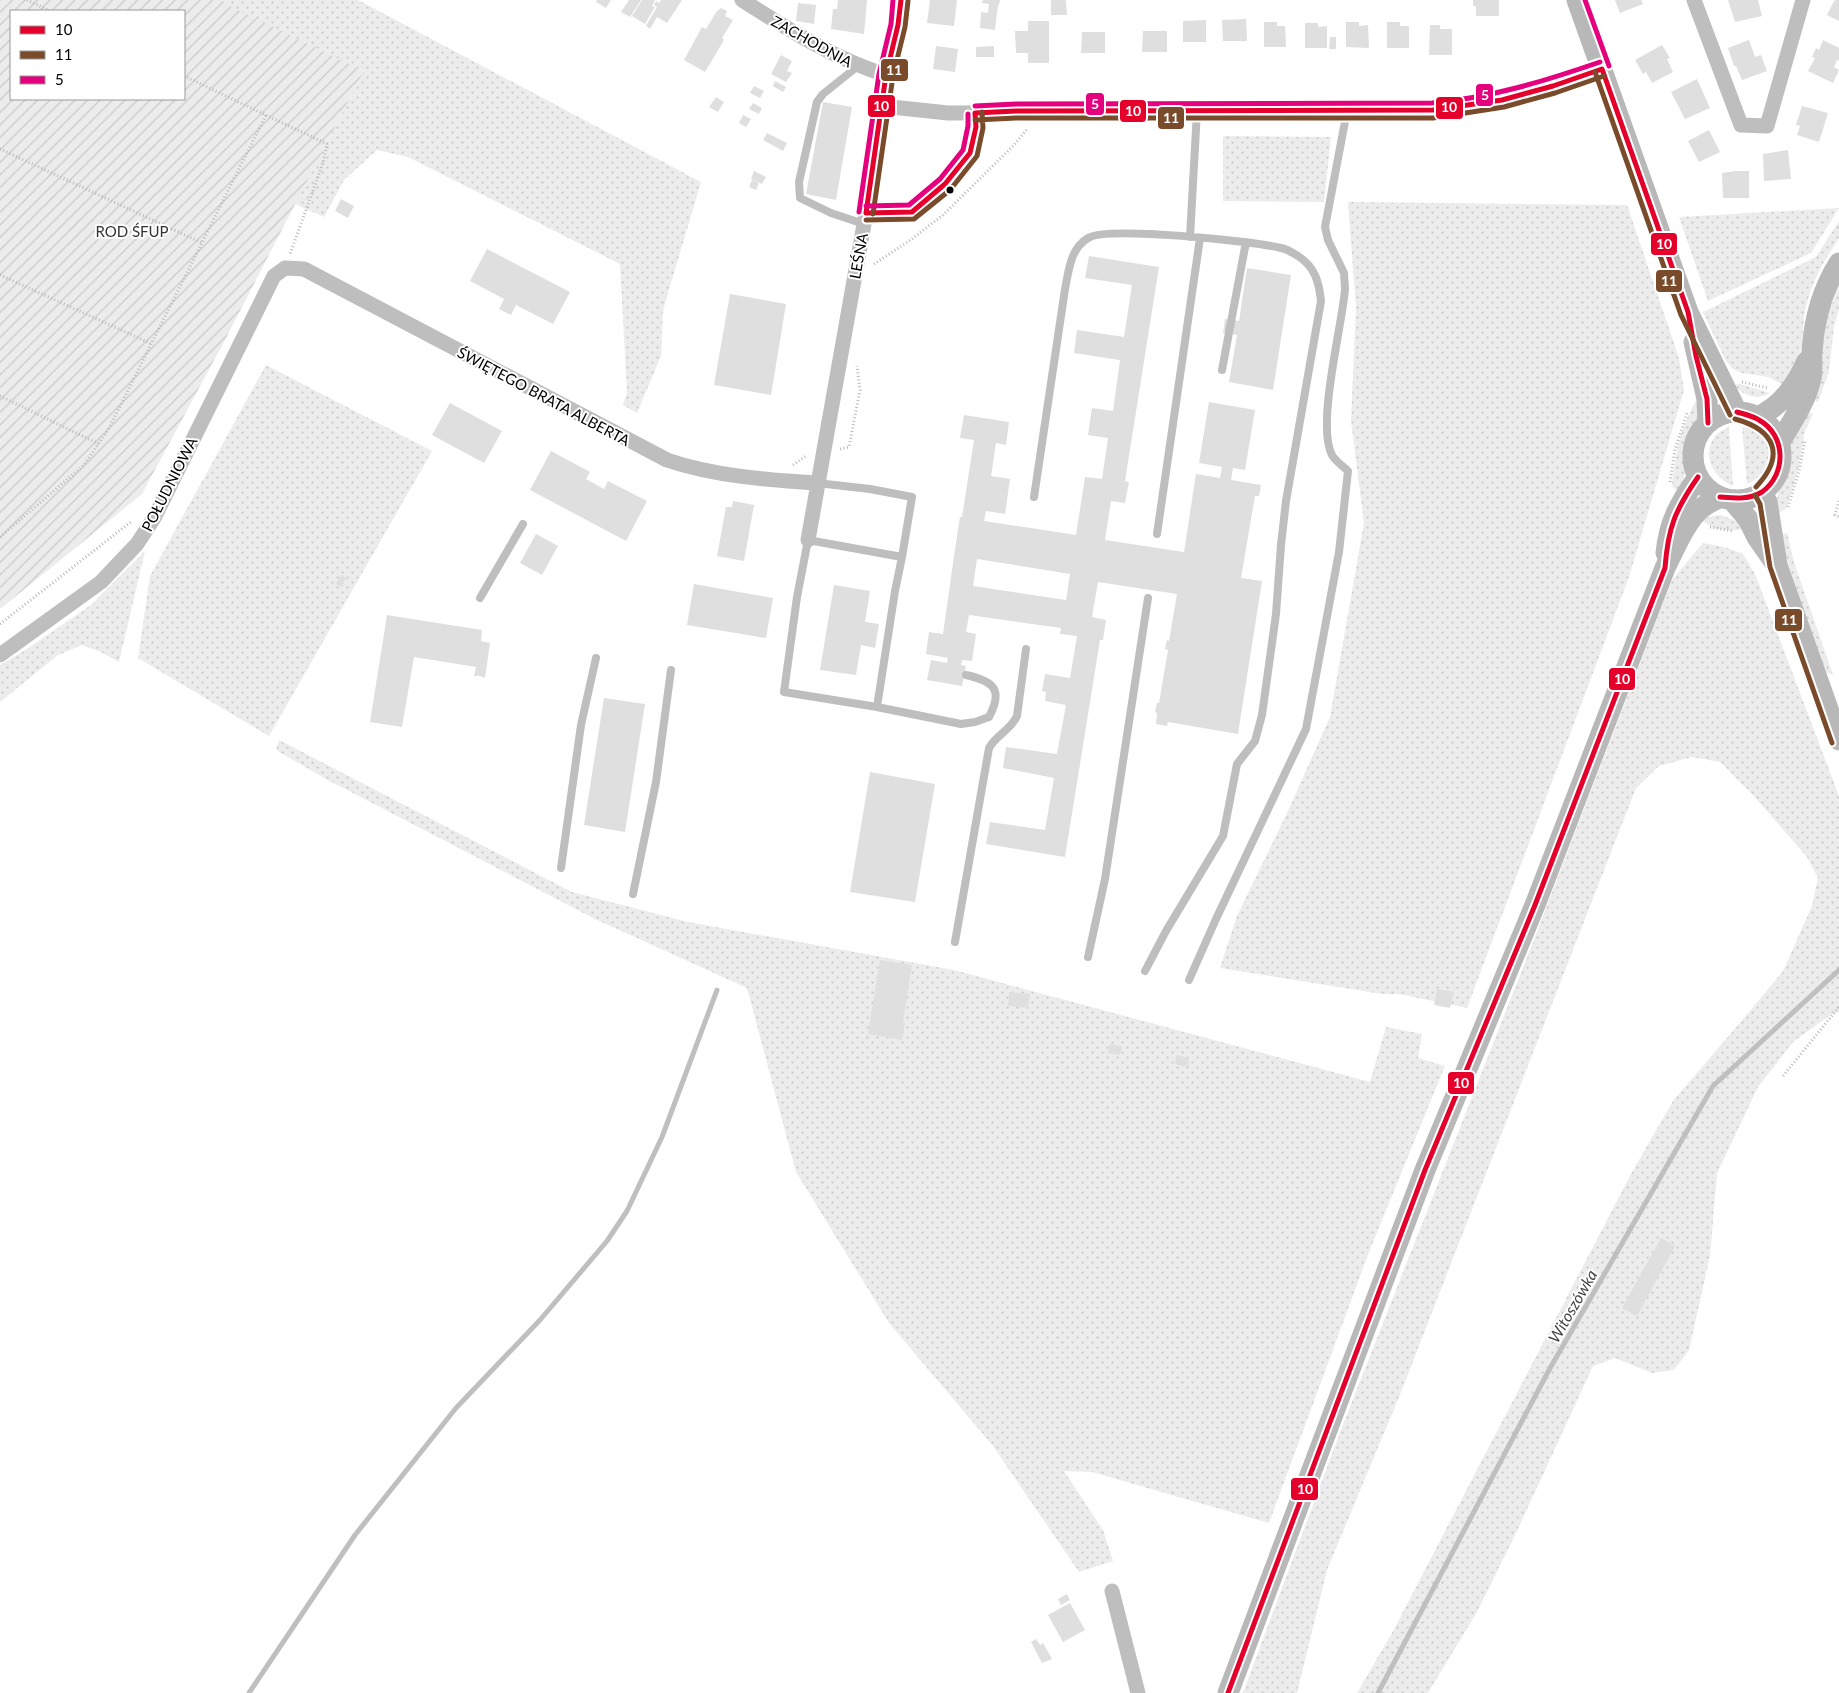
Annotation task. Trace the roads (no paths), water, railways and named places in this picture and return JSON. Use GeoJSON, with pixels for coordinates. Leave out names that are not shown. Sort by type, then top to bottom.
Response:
{"type":"FeatureCollection","features":[{"type":"Feature","properties":{"kind":"street","name":"ZACHODNIA"},"geometry":{"type":"LineString","coordinates":[[742,0],[800,36],[858,66],[886,75]]}},
{"type":"Feature","properties":{"kind":"street","name":"LEŚNA"},"geometry":{"type":"LineString","coordinates":[[808,540],[865,218],[886,75],[898,25],[901,0]]}},
{"type":"Feature","properties":{"kind":"street"},"geometry":{"type":"LineString","coordinates":[[1577,0],[1688,312],[1696,356],[1715,388],[1747,415],[1771,428],[1779,444],[1781,459],[1777,474],[1762,492],[1748,499],[1726,498],[1702,507],[1689,506]]}},
{"type":"Feature","properties":{"kind":"street"},"geometry":{"type":"LineString","coordinates":[[1694,0],[1740,125],[1767,126],[1803,0]]}},
{"type":"Feature","properties":{"kind":"street"},"geometry":{"type":"LineString","coordinates":[[882,106],[948,113],[1421,111],[1468,106],[1524,93],[1602,69]]}},
{"type":"Feature","properties":{"kind":"street"},"geometry":{"type":"LineString","coordinates":[[865,218],[912,212],[945,184],[970,153],[976,127],[975,113]]}},
{"type":"Feature","properties":{"kind":"street"},"geometry":{"type":"LineString","coordinates":[[1779,444],[1808,391],[1820,301],[1839,263]]}},
{"type":"Feature","properties":{"kind":"street","name":"ŚWIĘTEGO BRATA ALBERTA"},"geometry":{"type":"LineString","coordinates":[[285,268],[304,269],[667,460],[684,466],[772,480],[817,483]]}},
{"type":"Feature","properties":{"kind":"street","name":"POŁUDNIOWA"},"geometry":{"type":"LineString","coordinates":[[0,655],[101,582],[137,544],[154,518],[241,339],[274,276],[285,268]]}},
{"type":"Feature","properties":{"kind":"street"},"geometry":{"type":"LineString","coordinates":[[1761,524],[1726,498],[1712,492],[1698,477],[1694,467],[1694,448],[1697,438],[1708,423],[1727,413],[1747,415],[1770,411],[1797,381],[1812,352]]}},
{"type":"Feature","properties":{"kind":"street"},"geometry":{"type":"LineString","coordinates":[[1708,423],[1708,405],[1715,388]]}},
{"type":"Feature","properties":{"kind":"street"},"geometry":{"type":"LineString","coordinates":[[1228,1693],[1425,1170],[1535,905],[1665,568],[1667,538],[1672,522],[1689,506],[1698,477]]}},
{"type":"Feature","properties":{"kind":"street"},"geometry":{"type":"LineString","coordinates":[[1762,492],[1766,502],[1757,537],[1777,565],[1839,740]]}},
{"type":"Feature","properties":{"kind":"street"},"geometry":{"type":"LineString","coordinates":[[1112,1590],[1138,1693]]}},
{"type":"Feature","properties":{"kind":"lane"},"geometry":{"type":"LineString","coordinates":[[858,66],[823,94],[817,102],[799,182],[800,198],[831,213],[865,218]]}},
{"type":"Feature","properties":{"kind":"lane"},"geometry":{"type":"LineString","coordinates":[[1190,237],[1197,111]]}},
{"type":"Feature","properties":{"kind":"lane"},"geometry":{"type":"LineString","coordinates":[[1189,980],[1306,729],[1320,659],[1339,552],[1348,471],[1332,456],[1326,436],[1328,403],[1345,289],[1344,273],[1328,240],[1326,227],[1346,111]]}},
{"type":"Feature","properties":{"kind":"lane"},"geometry":{"type":"LineString","coordinates":[[1034,497],[1065,289],[1072,257],[1079,245],[1096,234],[1190,237],[1246,242],[1283,248],[1299,256],[1313,270],[1319,285],[1320,302],[1286,501],[1276,614],[1262,715],[1254,741],[1237,764],[1223,836],[1166,931],[1146,971]]}},
{"type":"Feature","properties":{"kind":"lane"},"geometry":{"type":"LineString","coordinates":[[1157,534],[1200,238]]}},
{"type":"Feature","properties":{"kind":"lane"},"geometry":{"type":"LineString","coordinates":[[1222,370],[1246,242]]}},
{"type":"Feature","properties":{"kind":"lane"},"geometry":{"type":"LineString","coordinates":[[817,483],[870,489],[912,497],[877,707]]}},
{"type":"Feature","properties":{"kind":"lane"},"geometry":{"type":"LineString","coordinates":[[480,598],[523,524]]}},
{"type":"Feature","properties":{"kind":"lane"},"geometry":{"type":"LineString","coordinates":[[902,557],[808,540],[797,597],[784,692],[877,707],[961,724],[989,717],[995,706],[997,694],[992,684],[966,675]]}},
{"type":"Feature","properties":{"kind":"lane"},"geometry":{"type":"LineString","coordinates":[[1088,957],[1105,879],[1148,598]]}},
{"type":"Feature","properties":{"kind":"lane"},"geometry":{"type":"LineString","coordinates":[[955,942],[989,748],[994,740],[1012,726],[1017,716],[1026,649]]}},
{"type":"Feature","properties":{"kind":"lane"},"geometry":{"type":"LineString","coordinates":[[561,868],[581,725],[596,658]]}},
{"type":"Feature","properties":{"kind":"lane"},"geometry":{"type":"LineString","coordinates":[[633,894],[656,782],[670,670]]}},
{"type":"Feature","properties":{"kind":"waterway","name":"Witoszówka"},"geometry":{"type":"LineString","coordinates":[[1378,1693],[1549,1370],[1713,1086],[1839,970]]}},
{"type":"Feature","properties":{"kind":"waterway"},"geometry":{"type":"LineString","coordinates":[[249,1693],[355,1535],[456,1408],[540,1320],[607,1241],[627,1211],[662,1137],[717,990]]}},
{"type":"Feature","properties":{"kind":"park label","name":"ROD ŚFUP"},"geometry":{"type":"Point","coordinates":[132,231]}}]}
